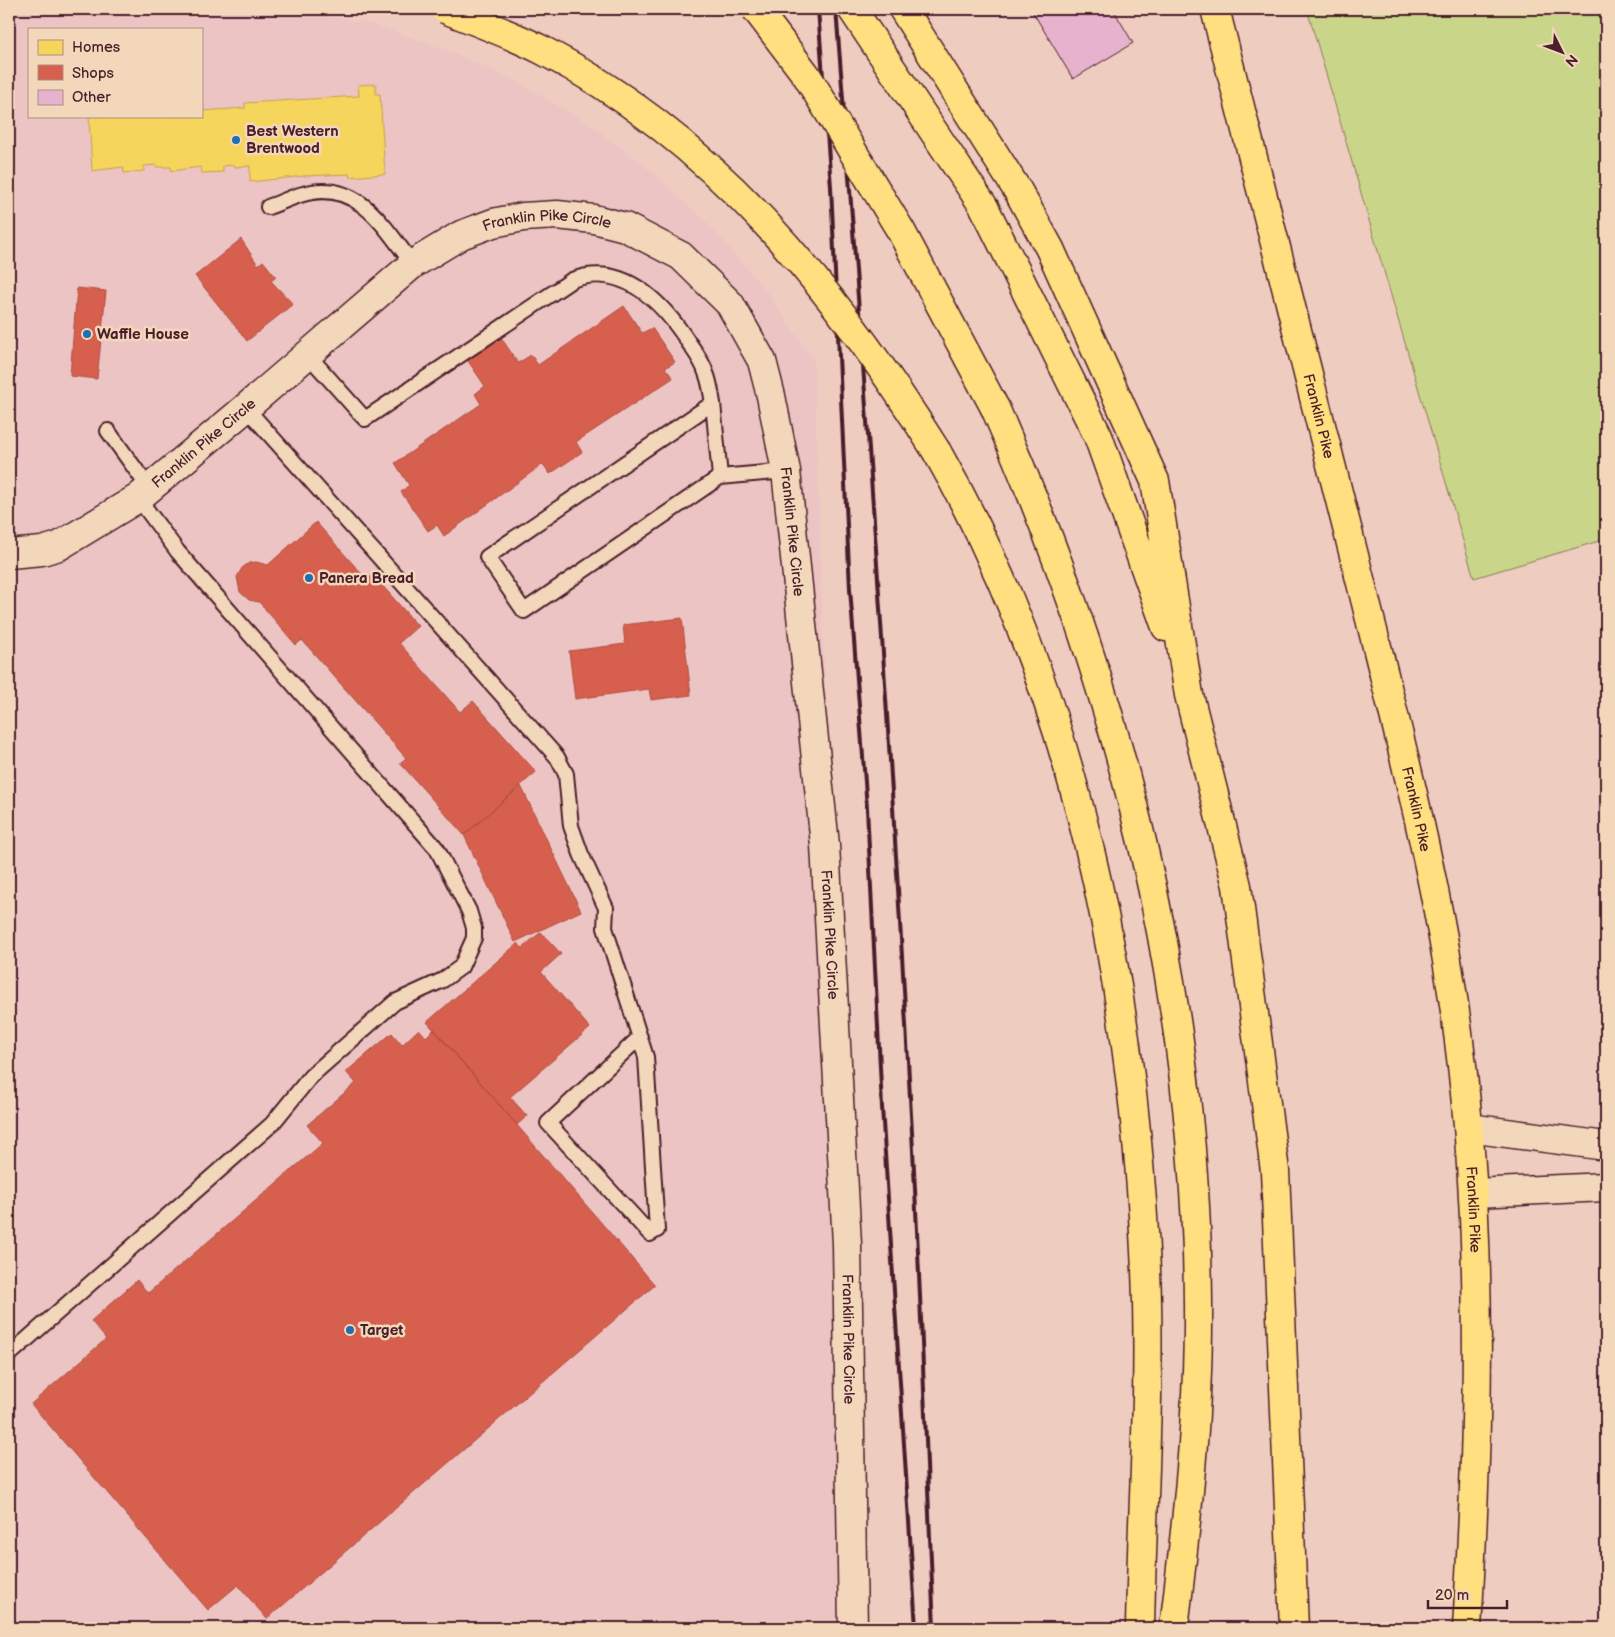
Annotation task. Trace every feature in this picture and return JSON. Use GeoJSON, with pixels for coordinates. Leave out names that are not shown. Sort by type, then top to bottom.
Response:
{"type":"FeatureCollection","features":[{"type":"Feature","properties":{"kind":"main road"},"geometry":{"type":"LineString","coordinates":[[445,9],[541,50],[581,72],[662,127],[736,190],[770,225],[832,299],[887,375],[937,452],[974,521],[1014,608],[1039,677],[1085,831],[1117,986],[1137,1146],[1146,1269],[1148,1422],[1142,1534],[1140,1628]]}},
{"type":"Feature","properties":{"kind":"main road"},"geometry":{"type":"LineString","coordinates":[[756,9],[807,76],[901,231],[995,408],[1063,572],[1105,697],[1140,833],[1160,926],[1175,1018],[1191,1159],[1198,1300],[1194,1441],[1174,1628]]}},
{"type":"Feature","properties":{"kind":"main road"},"geometry":{"type":"LineString","coordinates":[[852,9],[984,207],[1098,436],[1189,695]]}},
{"type":"Feature","properties":{"kind":"main road"},"geometry":{"type":"LineString","coordinates":[[903,9],[1018,191],[1050,249],[1155,481],[1189,695],[1236,886],[1275,1171],[1294,1628]]}},
{"type":"Feature","properties":{"kind":"main road","name":"Franklin Pike"},"geometry":{"type":"LineString","coordinates":[[1215,9],[1402,748],[1434,888],[1449,968],[1469,1128],[1474,1193],[1478,1322],[1477,1430],[1468,1628]]}},
{"type":"Feature","properties":{"kind":"street","name":"Franklin Pike Circle"},"geometry":{"type":"LineString","coordinates":[[9,554],[42,551],[60,546],[143,493],[246,408],[413,264],[462,235],[493,223],[523,216],[557,215],[594,219],[625,227],[681,256],[730,304],[762,361],[786,472],[825,845],[847,1244],[853,1628]]}},
{"type":"Feature","properties":{"kind":"street"},"geometry":{"type":"LineString","coordinates":[[1469,1128],[1606,1146]]}},
{"type":"Feature","properties":{"kind":"street"},"geometry":{"type":"LineString","coordinates":[[1474,1193],[1606,1187]]}},
{"type":"Feature","properties":{"kind":"lane"},"geometry":{"type":"LineString","coordinates":[[268,207],[313,192],[331,191],[345,194],[369,208],[413,264]]}},
{"type":"Feature","properties":{"kind":"lane"},"geometry":{"type":"LineString","coordinates":[[308,355],[365,419],[572,280],[586,274],[606,275],[624,280],[648,295],[672,316],[706,371],[713,403],[720,477]]}},
{"type":"Feature","properties":{"kind":"lane"},"geometry":{"type":"LineString","coordinates":[[713,403],[487,557],[524,611],[720,477],[786,472]]}},
{"type":"Feature","properties":{"kind":"lane"},"geometry":{"type":"LineString","coordinates":[[246,408],[557,757],[566,774],[570,826],[580,854],[606,908],[606,928],[640,1037],[646,1057],[657,1230],[650,1234],[548,1122],[640,1037]]}},
{"type":"Feature","properties":{"kind":"lane"},"geometry":{"type":"LineString","coordinates":[[9,1355],[272,1124],[311,1076],[395,1002],[443,980],[461,967],[474,938],[474,928],[469,911],[437,849],[178,552],[108,431]]}},
{"type":"Feature","properties":{"kind":"shaded area"},"geometry":{"type":"Polygon","coordinates":[[[9,9],[283,9],[369,23],[446,49],[520,83],[591,125],[656,175],[715,231],[768,293],[814,361],[855,1628],[9,1628],[9,9]]]}},
{"type":"Feature","properties":{"kind":"green space"},"geometry":{"type":"Polygon","coordinates":[[[1307,9],[1606,9],[1606,539],[1474,578],[1307,9]]]}},
{"type":"Feature","properties":{"kind":"building: Homes","name":"Best Western Brentwood"},"geometry":{"type":"Polygon","coordinates":[[[376,84],[376,94],[380,94],[385,174],[350,177],[349,174],[304,176],[250,182],[250,166],[223,166],[223,172],[202,173],[201,167],[171,171],[171,167],[157,167],[156,165],[144,166],[144,171],[124,173],[123,167],[92,171],[89,118],[202,118],[202,111],[245,108],[245,103],[359,96],[358,85],[376,84]]]}},
{"type":"Feature","properties":{"kind":"building: Shops"},"geometry":{"type":"Polygon","coordinates":[[[241,239],[258,265],[263,261],[276,277],[271,281],[293,304],[247,341],[195,276],[241,239]]]}},
{"type":"Feature","properties":{"kind":"building: Shops","name":"Waffle House"},"geometry":{"type":"Polygon","coordinates":[[[77,288],[106,291],[97,379],[70,376],[77,288]]]}},
{"type":"Feature","properties":{"kind":"building: Shops"},"geometry":{"type":"Polygon","coordinates":[[[624,306],[642,333],[652,328],[675,362],[665,368],[673,378],[576,442],[582,452],[550,474],[543,464],[444,536],[437,525],[428,531],[401,492],[409,485],[395,463],[481,404],[475,394],[485,386],[466,358],[500,336],[518,363],[531,355],[538,365],[624,306]]]}},
{"type":"Feature","properties":{"kind":"building: Shops"},"geometry":{"type":"Polygon","coordinates":[[[316,522],[367,580],[373,575],[418,626],[399,643],[460,712],[473,701],[536,772],[464,835],[400,763],[406,758],[302,640],[296,645],[259,602],[249,600],[240,592],[237,577],[242,568],[249,563],[256,562],[268,565],[316,522]]]}},
{"type":"Feature","properties":{"kind":"building: Shops"},"geometry":{"type":"Polygon","coordinates":[[[682,618],[691,695],[651,700],[649,689],[575,699],[569,651],[625,644],[623,625],[682,618]]]}},
{"type":"Feature","properties":{"kind":"building: Shops"},"geometry":{"type":"Polygon","coordinates":[[[521,786],[581,911],[515,942],[464,835],[521,786]]]}},
{"type":"Feature","properties":{"kind":"building: Shops"},"geometry":{"type":"Polygon","coordinates":[[[541,932],[561,954],[541,972],[590,1028],[510,1097],[527,1116],[517,1125],[427,1022],[518,943],[522,948],[541,932]]]}},
{"type":"Feature","properties":{"kind":"building: Shops","name":"Target"},"geometry":{"type":"Polygon","coordinates":[[[419,1029],[426,1037],[434,1029],[655,1285],[267,1619],[238,1585],[208,1610],[31,1404],[106,1339],[91,1321],[137,1280],[148,1293],[323,1143],[307,1125],[356,1083],[346,1072],[392,1033],[402,1045],[419,1029]]]}},
{"type":"Feature","properties":{"kind":"building: Other"},"geometry":{"type":"Polygon","coordinates":[[[1031,9],[1113,9],[1133,43],[1073,79],[1031,9]]]}},
{"type":"Feature","properties":{"kind":"railway"},"geometry":{"type":"LineString","coordinates":[[818,9],[831,187],[850,589],[867,808],[882,1107],[916,1628]]}},
{"type":"Feature","properties":{"kind":"railway"},"geometry":{"type":"LineString","coordinates":[[836,9],[867,423],[895,838],[915,1179],[934,1628]]}},
{"type":"Feature","properties":{"kind":"place","name":"Best Western Brentwood"},"geometry":{"type":"Point","coordinates":[236,140]}},
{"type":"Feature","properties":{"kind":"place","name":"Waffle House"},"geometry":{"type":"Point","coordinates":[87,334]}},
{"type":"Feature","properties":{"kind":"place","name":"Panera Bread"},"geometry":{"type":"Point","coordinates":[309,578]}},
{"type":"Feature","properties":{"kind":"place","name":"Target"},"geometry":{"type":"Point","coordinates":[350,1330]}}]}
